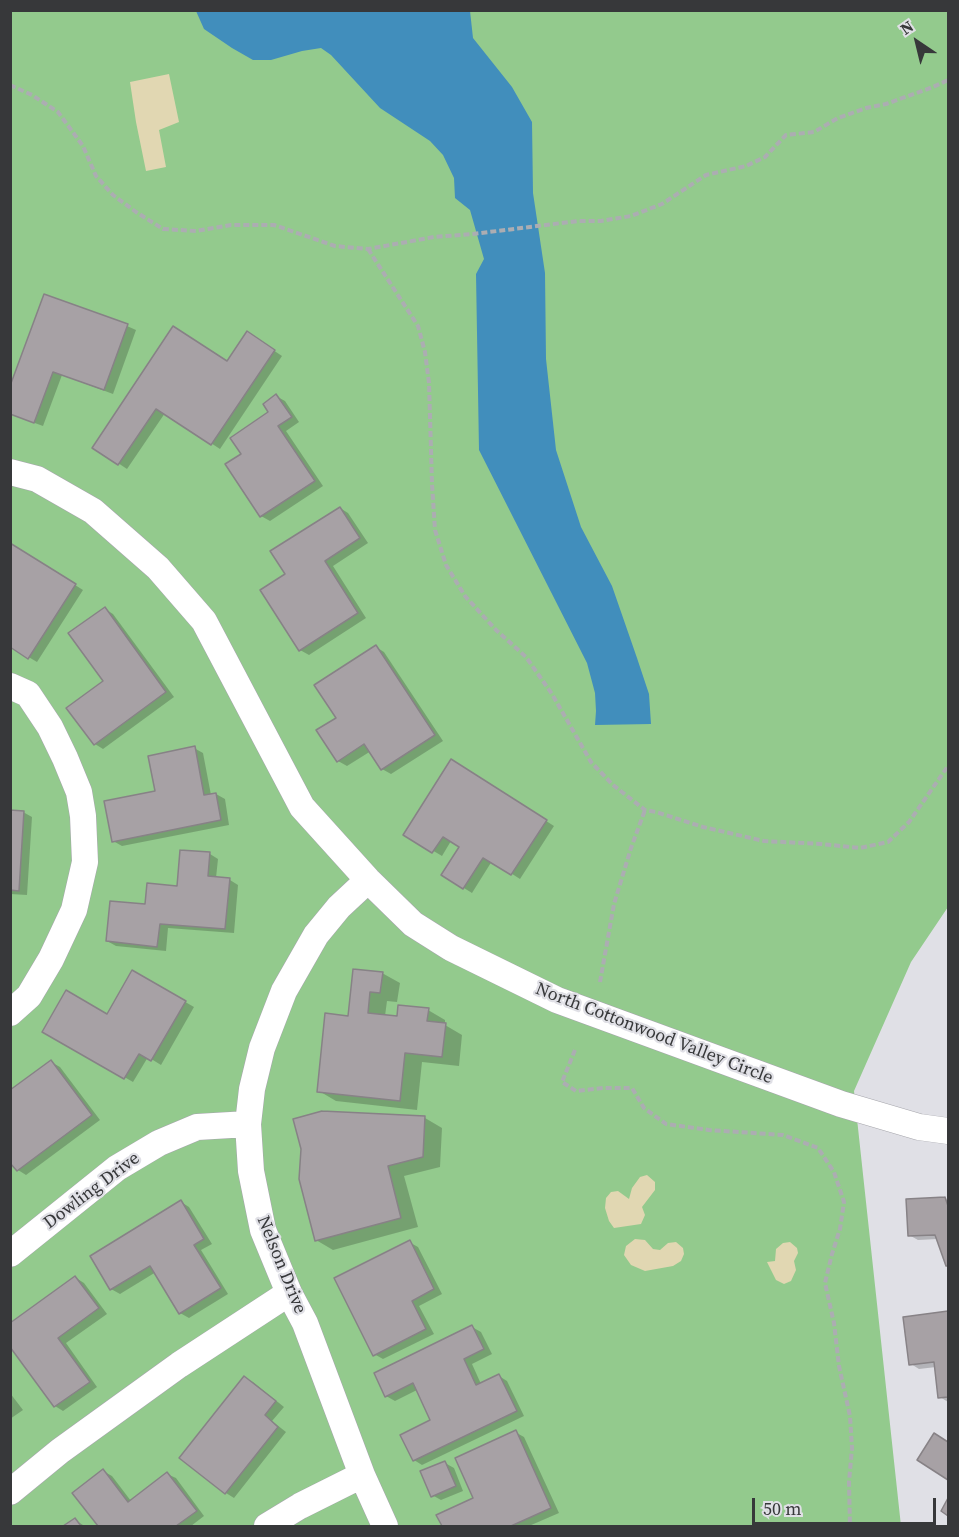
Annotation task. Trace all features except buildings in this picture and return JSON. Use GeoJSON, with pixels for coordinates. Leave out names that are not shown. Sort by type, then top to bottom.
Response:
{"type":"FeatureCollection","features":[{"type":"Feature","properties":{"kind":"street","name":"North Cottonwood Valley Circle"},"geometry":{"type":"LineString","coordinates":[[10,472],[37,479],[93,511],[158,568],[204,621],[302,807],[368,880],[413,924],[441,942],[557,1000],[841,1104],[920,1127],[948,1131]]}},
{"type":"Feature","properties":{"kind":"street"},"geometry":{"type":"LineString","coordinates":[[10,686],[28,694],[50,727],[65,758],[79,792],[83,816],[85,862],[75,910],[51,959],[29,996],[10,1013]]}},
{"type":"Feature","properties":{"kind":"street","name":"Nelson Drive"},"geometry":{"type":"LineString","coordinates":[[368,880],[339,907],[315,935],[284,991],[262,1047],[252,1089],[248,1124],[251,1171],[263,1230],[305,1323],[362,1474],[385,1527]]}},
{"type":"Feature","properties":{"kind":"street","name":"Dowling Drive"},"geometry":{"type":"LineString","coordinates":[[10,1254],[117,1168],[159,1143],[197,1127],[248,1124]]}},
{"type":"Feature","properties":{"kind":"street"},"geometry":{"type":"LineString","coordinates":[[10,1492],[60,1451],[179,1365],[290,1293]]}},
{"type":"Feature","properties":{"kind":"street"},"geometry":{"type":"LineString","coordinates":[[267,1527],[300,1506],[362,1474]]}},
{"type":"Feature","properties":{"kind":"path"},"geometry":{"type":"LineString","coordinates":[[10,85],[58,112],[83,146],[96,176],[113,195],[163,229],[196,231],[231,225],[274,225],[335,246],[368,248],[434,237],[631,216],[662,204],[706,175],[746,166],[765,157],[786,135],[814,132],[838,118],[895,101],[948,80]]}},
{"type":"Feature","properties":{"kind":"path"},"geometry":{"type":"LineString","coordinates":[[368,248],[418,326],[425,352],[429,383],[435,530],[446,565],[465,596],[496,630],[526,657],[552,694],[591,762],[613,785],[645,810],[703,827],[764,841],[860,848],[888,842],[909,822],[948,766]]}},
{"type":"Feature","properties":{"kind":"path"},"geometry":{"type":"LineString","coordinates":[[600,982],[614,904],[645,810]]}},
{"type":"Feature","properties":{"kind":"path"},"geometry":{"type":"LineString","coordinates":[[575,1050],[562,1082],[576,1091],[632,1088],[644,1108],[666,1124],[709,1130],[783,1134],[818,1148],[834,1172],[844,1202],[840,1229],[825,1283],[850,1416],[852,1448],[849,1482],[850,1527]]}},
{"type":"Feature","properties":{"kind":"green space"},"geometry":{"type":"Polygon","coordinates":[[[10,11],[948,11],[948,907],[911,962],[854,1091],[901,1526],[11,1526],[10,11]]]}},
{"type":"Feature","properties":{"kind":"sand"},"geometry":{"type":"Polygon","coordinates":[[[169,74],[179,122],[159,130],[166,167],[146,171],[130,82],[169,74]]]}},
{"type":"Feature","properties":{"kind":"sand"},"geometry":{"type":"Polygon","coordinates":[[[647,1175],[655,1182],[655,1190],[642,1207],[645,1215],[641,1224],[614,1228],[605,1208],[606,1198],[611,1192],[618,1191],[629,1199],[632,1188],[640,1177],[647,1175]]]}},
{"type":"Feature","properties":{"kind":"sand"},"geometry":{"type":"Polygon","coordinates":[[[635,1239],[645,1240],[653,1249],[660,1250],[668,1243],[676,1242],[683,1248],[684,1254],[681,1261],[673,1266],[645,1271],[631,1265],[624,1255],[626,1246],[635,1239]]]}},
{"type":"Feature","properties":{"kind":"sand"},"geometry":{"type":"Polygon","coordinates":[[[790,1242],[797,1248],[798,1253],[794,1261],[796,1270],[791,1281],[784,1284],[776,1280],[767,1262],[775,1261],[776,1249],[783,1243],[790,1242]]]}},
{"type":"Feature","properties":{"kind":"water"},"geometry":{"type":"Polygon","coordinates":[[[196,11],[470,11],[473,38],[512,87],[532,122],[533,193],[545,273],[546,359],[556,450],[581,527],[612,586],[637,658],[649,694],[651,724],[595,725],[595,693],[587,663],[479,450],[476,274],[484,259],[470,210],[455,198],[454,178],[443,155],[430,141],[380,108],[331,55],[321,48],[271,60],[253,60],[204,29],[196,11]]]}}]}
